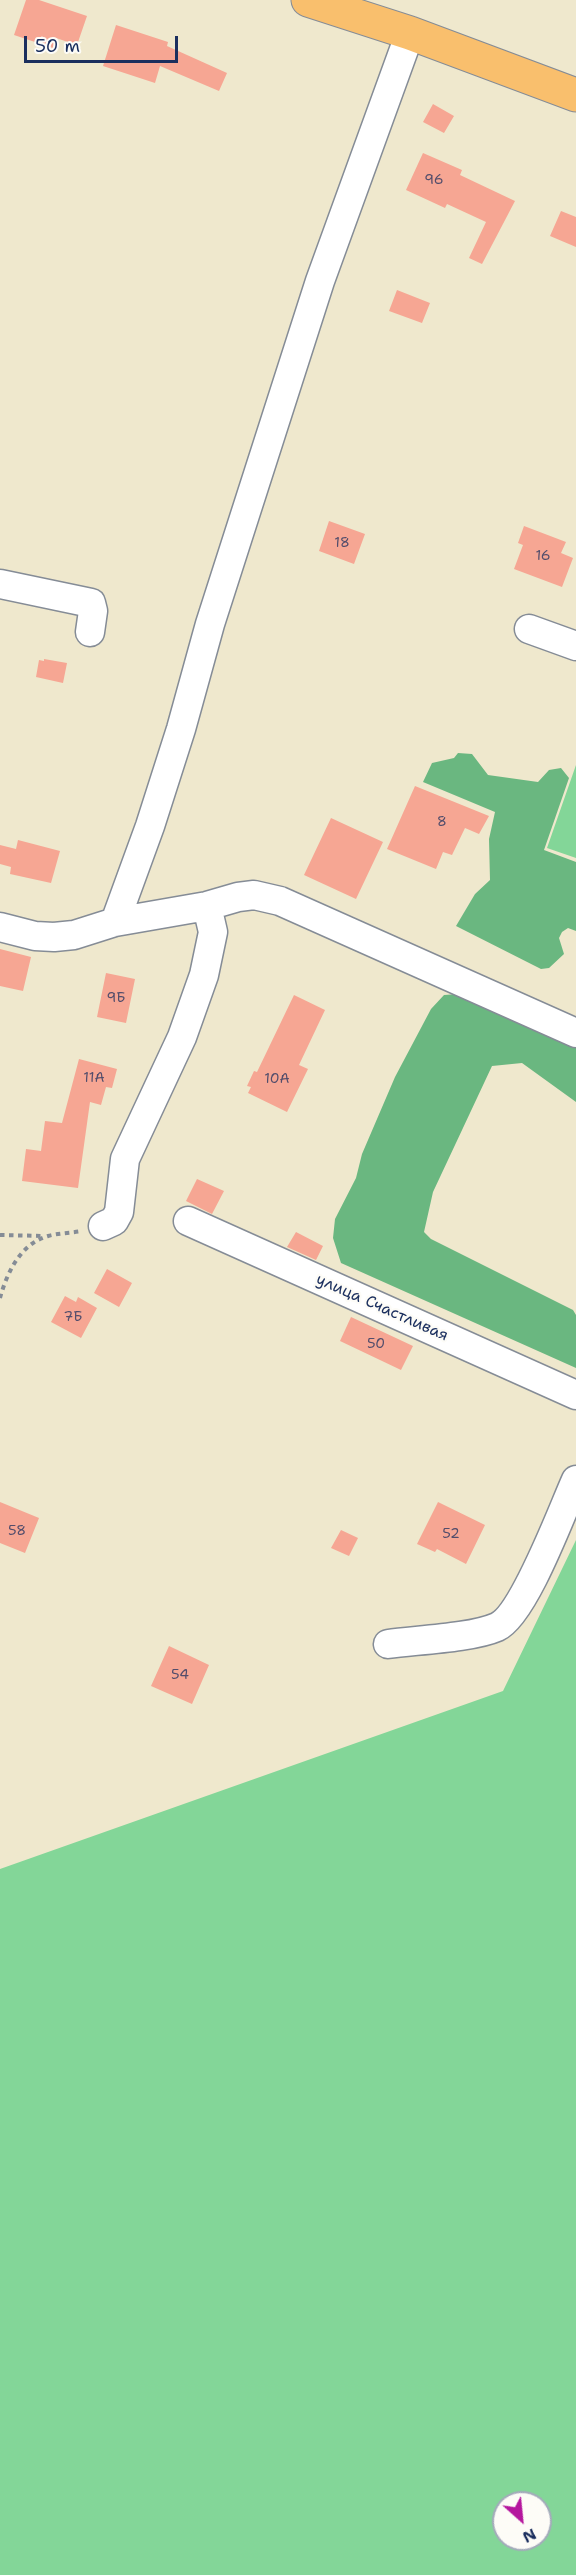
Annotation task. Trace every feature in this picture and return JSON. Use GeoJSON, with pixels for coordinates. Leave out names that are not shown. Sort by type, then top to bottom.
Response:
{"type":"FeatureCollection","features":[{"type":"Feature","properties":{"kind":"main road"},"geometry":{"type":"LineString","coordinates":[[308,0],[410,33],[576,95]]}},
{"type":"Feature","properties":{"kind":"lane"},"geometry":{"type":"LineString","coordinates":[[115,922],[150,826],[181,729],[210,624],[320,281],[410,33]]}},
{"type":"Feature","properties":{"kind":"lane"},"geometry":{"type":"LineString","coordinates":[[0,584],[91,603],[93,611],[90,632]]}},
{"type":"Feature","properties":{"kind":"lane"},"geometry":{"type":"LineString","coordinates":[[529,628],[576,646]]}},
{"type":"Feature","properties":{"kind":"lane"},"geometry":{"type":"LineString","coordinates":[[0,927],[35,936],[54,937],[74,935],[115,922],[207,906],[246,896],[280,901],[576,1033]]}},
{"type":"Feature","properties":{"kind":"lane"},"geometry":{"type":"LineString","coordinates":[[103,1226],[114,1221],[119,1212],[123,1168],[127,1153],[182,1037],[204,975],[213,933],[207,906]]}},
{"type":"Feature","properties":{"kind":"lane","name":"улица Счастливая"},"geometry":{"type":"LineString","coordinates":[[188,1221],[576,1395]]}},
{"type":"Feature","properties":{"kind":"lane"},"geometry":{"type":"LineString","coordinates":[[388,1644],[476,1633],[495,1628],[506,1621],[522,1599],[576,1480]]}},
{"type":"Feature","properties":{"kind":"path"},"geometry":{"type":"LineString","coordinates":[[0,1235],[49,1236],[103,1226]]}},
{"type":"Feature","properties":{"kind":"path"},"geometry":{"type":"LineString","coordinates":[[0,1298],[9,1271],[16,1260],[36,1242],[49,1236]]}},
{"type":"Feature","properties":{"kind":"green space"},"geometry":{"type":"Polygon","coordinates":[[[458,753],[472,754],[488,775],[538,782],[549,770],[561,768],[569,778],[544,850],[576,862],[576,931],[568,928],[562,932],[559,938],[564,954],[549,968],[541,969],[456,926],[475,894],[490,880],[489,839],[495,812],[423,782],[432,763],[454,758],[458,753]]]}},
{"type":"Feature","properties":{"kind":"green space"},"geometry":{"type":"Polygon","coordinates":[[[576,765],[576,858],[547,848],[576,765]]]}},
{"type":"Feature","properties":{"kind":"green space"},"geometry":{"type":"Polygon","coordinates":[[[458,994],[576,1046],[576,1102],[522,1063],[492,1066],[433,1192],[424,1232],[431,1239],[573,1310],[576,1315],[576,1368],[341,1263],[333,1238],[335,1219],[356,1178],[362,1154],[395,1077],[431,1009],[444,995],[458,994]]]}},
{"type":"Feature","properties":{"kind":"green space"},"geometry":{"type":"Polygon","coordinates":[[[576,1540],[576,2575],[0,2575],[0,1869],[503,1691],[576,1540]]]}},
{"type":"Feature","properties":{"kind":"building"},"geometry":{"type":"Polygon","coordinates":[[[26,0],[39,0],[87,16],[77,45],[56,38],[53,48],[14,35],[26,0]]]}},
{"type":"Feature","properties":{"kind":"building"},"geometry":{"type":"Polygon","coordinates":[[[116,25],[168,42],[167,46],[227,73],[219,91],[160,66],[155,83],[103,66],[116,25]]]}},
{"type":"Feature","properties":{"kind":"building"},"geometry":{"type":"Polygon","coordinates":[[[433,104],[454,116],[444,133],[423,122],[433,104]]]}},
{"type":"Feature","properties":{"kind":"building"},"geometry":{"type":"Polygon","coordinates":[[[423,153],[462,170],[460,175],[515,201],[482,264],[469,258],[486,222],[447,204],[445,208],[406,190],[423,153]]]}},
{"type":"Feature","properties":{"kind":"building"},"geometry":{"type":"Polygon","coordinates":[[[561,211],[576,217],[576,247],[550,236],[561,211]]]}},
{"type":"Feature","properties":{"kind":"building"},"geometry":{"type":"Polygon","coordinates":[[[397,290],[430,303],[422,323],[389,311],[397,290]]]}},
{"type":"Feature","properties":{"kind":"building"},"geometry":{"type":"Polygon","coordinates":[[[329,521],[365,534],[354,564],[319,551],[329,521]]]}},
{"type":"Feature","properties":{"kind":"building"},"geometry":{"type":"Polygon","coordinates":[[[524,526],[566,542],[561,553],[573,558],[562,587],[514,569],[523,545],[518,543],[524,526]]]}},
{"type":"Feature","properties":{"kind":"building"},"geometry":{"type":"Polygon","coordinates":[[[44,659],[67,663],[63,683],[36,677],[39,660],[44,661],[44,659]]]}},
{"type":"Feature","properties":{"kind":"building"},"geometry":{"type":"Polygon","coordinates":[[[415,786],[489,816],[479,834],[465,828],[452,855],[443,852],[436,869],[387,849],[415,786]]]}},
{"type":"Feature","properties":{"kind":"building"},"geometry":{"type":"Polygon","coordinates":[[[331,818],[383,842],[356,899],[304,875],[331,818]]]}},
{"type":"Feature","properties":{"kind":"building"},"geometry":{"type":"Polygon","coordinates":[[[18,840],[60,851],[51,883],[10,874],[11,867],[0,864],[0,845],[16,849],[18,840]]]}},
{"type":"Feature","properties":{"kind":"building"},"geometry":{"type":"Polygon","coordinates":[[[0,949],[31,957],[23,991],[0,986],[0,949]]]}},
{"type":"Feature","properties":{"kind":"building"},"geometry":{"type":"Polygon","coordinates":[[[106,973],[135,979],[126,1023],[97,1017],[106,973]]]}},
{"type":"Feature","properties":{"kind":"building"},"geometry":{"type":"Polygon","coordinates":[[[294,995],[325,1010],[299,1065],[308,1069],[287,1112],[248,1093],[251,1087],[247,1086],[254,1071],[257,1072],[294,995]]]}},
{"type":"Feature","properties":{"kind":"building"},"geometry":{"type":"Polygon","coordinates":[[[79,1059],[117,1069],[112,1088],[106,1087],[101,1105],[90,1102],[78,1188],[22,1181],[26,1149],[41,1151],[45,1121],[62,1123],[79,1059]]]}},
{"type":"Feature","properties":{"kind":"building"},"geometry":{"type":"Polygon","coordinates":[[[197,1179],[224,1191],[212,1214],[186,1201],[197,1179]]]}},
{"type":"Feature","properties":{"kind":"building"},"geometry":{"type":"Polygon","coordinates":[[[296,1232],[323,1246],[316,1260],[287,1247],[296,1232]]]}},
{"type":"Feature","properties":{"kind":"building"},"geometry":{"type":"Polygon","coordinates":[[[107,1269],[132,1283],[119,1307],[94,1293],[107,1269]]]}},
{"type":"Feature","properties":{"kind":"building"},"geometry":{"type":"Polygon","coordinates":[[[65,1296],[76,1302],[78,1297],[97,1308],[81,1338],[51,1322],[65,1296]]]}},
{"type":"Feature","properties":{"kind":"building"},"geometry":{"type":"Polygon","coordinates":[[[351,1317],[413,1346],[401,1370],[340,1341],[351,1317]]]}},
{"type":"Feature","properties":{"kind":"building"},"geometry":{"type":"Polygon","coordinates":[[[0,1502],[39,1518],[25,1553],[0,1543],[0,1502]]]}},
{"type":"Feature","properties":{"kind":"building"},"geometry":{"type":"Polygon","coordinates":[[[438,1502],[485,1525],[466,1564],[437,1549],[435,1552],[417,1544],[438,1502]]]}},
{"type":"Feature","properties":{"kind":"building"},"geometry":{"type":"Polygon","coordinates":[[[341,1530],[358,1538],[349,1556],[331,1548],[341,1530]]]}},
{"type":"Feature","properties":{"kind":"building"},"geometry":{"type":"Polygon","coordinates":[[[169,1646],[209,1665],[192,1704],[151,1686],[169,1646]]]}}]}
